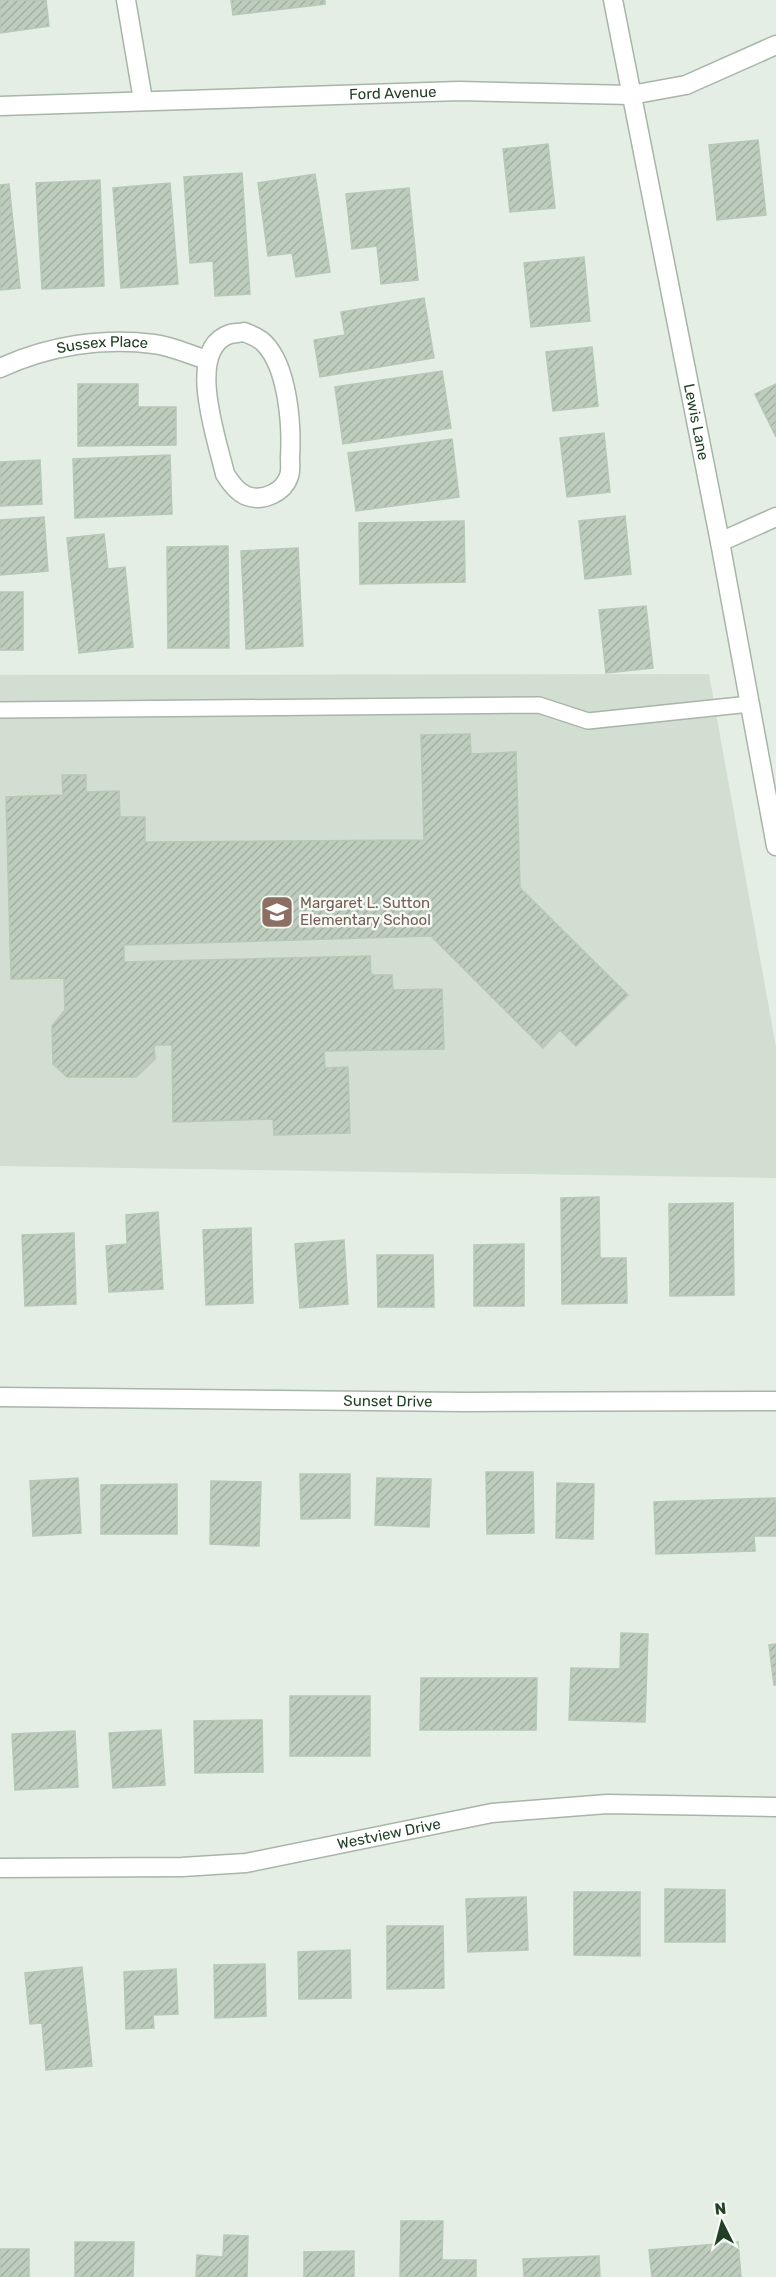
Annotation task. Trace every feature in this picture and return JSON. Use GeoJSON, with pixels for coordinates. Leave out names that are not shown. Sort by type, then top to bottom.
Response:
{"type":"FeatureCollection","features":[{"type":"Feature","properties":{"kind":"street"},"geometry":{"type":"LineString","coordinates":[[126,0],[143,100]]}},
{"type":"Feature","properties":{"kind":"street","name":"Lewis Lane"},"geometry":{"type":"LineString","coordinates":[[613,0],[720,542],[776,846]]}},
{"type":"Feature","properties":{"kind":"street","name":"Ford Avenue"},"geometry":{"type":"LineString","coordinates":[[0,106],[459,91],[631,95],[686,85],[776,45]]}},
{"type":"Feature","properties":{"kind":"street"},"geometry":{"type":"LineString","coordinates":[[244,332],[265,343],[277,363],[291,430],[290,477],[279,490],[264,498],[247,496],[230,482],[225,474],[207,396],[205,376],[207,360],[216,344],[228,334],[244,332]]}},
{"type":"Feature","properties":{"kind":"street","name":"Sussex Place"},"geometry":{"type":"LineString","coordinates":[[0,368],[18,360],[60,348],[100,341],[156,344],[207,360]]}},
{"type":"Feature","properties":{"kind":"street"},"geometry":{"type":"LineString","coordinates":[[720,542],[776,517]]}},
{"type":"Feature","properties":{"kind":"street","name":"Sunset Drive"},"geometry":{"type":"LineString","coordinates":[[0,1397],[453,1402],[776,1401]]}},
{"type":"Feature","properties":{"kind":"street","name":"Westview Drive"},"geometry":{"type":"LineString","coordinates":[[0,1868],[182,1867],[246,1863],[503,1812],[607,1804],[776,1807]]}},
{"type":"Feature","properties":{"kind":"lane"},"geometry":{"type":"LineString","coordinates":[[0,710],[539,705],[588,721],[750,704]]}},
{"type":"Feature","properties":{"kind":"shaded area"},"geometry":{"type":"Polygon","coordinates":[[[709,674],[776,1047],[776,1178],[0,1166],[0,675],[709,674]]]}},
{"type":"Feature","properties":{"kind":"building"},"geometry":{"type":"Polygon","coordinates":[[[0,0],[46,0],[49,26],[0,33],[0,0]]]}},
{"type":"Feature","properties":{"kind":"building"},"geometry":{"type":"Polygon","coordinates":[[[231,0],[325,0],[325,4],[233,15],[231,0]]]}},
{"type":"Feature","properties":{"kind":"building"},"geometry":{"type":"Polygon","coordinates":[[[758,140],[766,215],[717,220],[709,145],[758,140]]]}},
{"type":"Feature","properties":{"kind":"building"},"geometry":{"type":"Polygon","coordinates":[[[548,144],[555,208],[510,212],[503,149],[548,144]]]}},
{"type":"Feature","properties":{"kind":"building"},"geometry":{"type":"Polygon","coordinates":[[[242,173],[250,294],[215,296],[213,261],[190,263],[184,177],[242,173]]]}},
{"type":"Feature","properties":{"kind":"building"},"geometry":{"type":"Polygon","coordinates":[[[315,174],[330,272],[296,277],[292,253],[268,256],[258,183],[315,174]]]}},
{"type":"Feature","properties":{"kind":"building"},"geometry":{"type":"Polygon","coordinates":[[[100,180],[104,286],[42,289],[36,183],[100,180]]]}},
{"type":"Feature","properties":{"kind":"building"},"geometry":{"type":"Polygon","coordinates":[[[170,183],[178,284],[121,288],[113,188],[170,183]]]}},
{"type":"Feature","properties":{"kind":"building"},"geometry":{"type":"Polygon","coordinates":[[[9,184],[20,288],[0,290],[0,185],[9,184]]]}},
{"type":"Feature","properties":{"kind":"building"},"geometry":{"type":"Polygon","coordinates":[[[409,188],[418,280],[381,284],[377,246],[352,249],[346,194],[409,188]]]}},
{"type":"Feature","properties":{"kind":"building"},"geometry":{"type":"Polygon","coordinates":[[[584,257],[590,321],[531,327],[524,263],[584,257]]]}},
{"type":"Feature","properties":{"kind":"building"},"geometry":{"type":"Polygon","coordinates":[[[424,298],[434,358],[320,377],[314,340],[345,335],[341,312],[424,298]]]}},
{"type":"Feature","properties":{"kind":"building"},"geometry":{"type":"Polygon","coordinates":[[[592,347],[598,406],[553,411],[546,352],[592,347]]]}},
{"type":"Feature","properties":{"kind":"building"},"geometry":{"type":"Polygon","coordinates":[[[442,371],[451,428],[343,444],[335,387],[442,371]]]}},
{"type":"Feature","properties":{"kind":"building"},"geometry":{"type":"Polygon","coordinates":[[[78,384],[138,384],[138,407],[176,407],[176,445],[78,446],[78,384]]]}},
{"type":"Feature","properties":{"kind":"building"},"geometry":{"type":"Polygon","coordinates":[[[776,384],[776,437],[755,394],[776,384]]]}},
{"type":"Feature","properties":{"kind":"building"},"geometry":{"type":"Polygon","coordinates":[[[604,433],[610,492],[567,497],[560,438],[604,433]]]}},
{"type":"Feature","properties":{"kind":"building"},"geometry":{"type":"Polygon","coordinates":[[[452,439],[459,497],[356,511],[348,453],[452,439]]]}},
{"type":"Feature","properties":{"kind":"building"},"geometry":{"type":"Polygon","coordinates":[[[170,455],[172,514],[75,518],[73,459],[170,455]]]}},
{"type":"Feature","properties":{"kind":"building"},"geometry":{"type":"Polygon","coordinates":[[[40,460],[42,504],[0,506],[0,462],[40,460]]]}},
{"type":"Feature","properties":{"kind":"building"},"geometry":{"type":"Polygon","coordinates":[[[625,516],[631,574],[585,579],[579,521],[625,516]]]}},
{"type":"Feature","properties":{"kind":"building"},"geometry":{"type":"Polygon","coordinates":[[[44,517],[48,571],[0,575],[0,520],[44,517]]]}},
{"type":"Feature","properties":{"kind":"building"},"geometry":{"type":"Polygon","coordinates":[[[464,521],[465,582],[360,584],[359,523],[464,521]]]}},
{"type":"Feature","properties":{"kind":"building"},"geometry":{"type":"Polygon","coordinates":[[[104,534],[108,569],[125,567],[133,647],[79,653],[67,538],[104,534]]]}},
{"type":"Feature","properties":{"kind":"building"},"geometry":{"type":"Polygon","coordinates":[[[228,546],[229,648],[168,648],[167,547],[228,546]]]}},
{"type":"Feature","properties":{"kind":"building"},"geometry":{"type":"Polygon","coordinates":[[[298,548],[303,646],[246,649],[241,551],[298,548]]]}},
{"type":"Feature","properties":{"kind":"building"},"geometry":{"type":"Polygon","coordinates":[[[0,592],[23,592],[23,650],[0,650],[0,592]]]}},
{"type":"Feature","properties":{"kind":"building"},"geometry":{"type":"Polygon","coordinates":[[[646,606],[653,668],[606,673],[599,610],[646,606]]]}},
{"type":"Feature","properties":{"kind":"building","name":"Margaret L. Sutton Elementary School"},"geometry":{"type":"Polygon","coordinates":[[[470,734],[471,754],[516,752],[520,888],[628,995],[576,1046],[560,1030],[543,1048],[431,936],[124,945],[124,962],[370,956],[371,975],[392,975],[393,990],[442,989],[444,1049],[324,1051],[325,1068],[348,1067],[350,1133],[274,1135],[273,1119],[173,1122],[172,1045],[154,1045],[155,1059],[136,1077],[67,1077],[53,1064],[52,1026],[65,1010],[64,978],[11,979],[6,797],[63,795],[62,775],[86,775],[86,792],[119,791],[120,817],[145,817],[145,842],[424,840],[421,735],[470,734]]]}},
{"type":"Feature","properties":{"kind":"building"},"geometry":{"type":"Polygon","coordinates":[[[599,1197],[600,1258],[626,1258],[627,1303],[562,1304],[561,1198],[599,1197]]]}},
{"type":"Feature","properties":{"kind":"building"},"geometry":{"type":"Polygon","coordinates":[[[733,1203],[734,1295],[670,1296],[669,1204],[733,1203]]]}},
{"type":"Feature","properties":{"kind":"building"},"geometry":{"type":"Polygon","coordinates":[[[158,1212],[163,1289],[109,1292],[106,1246],[127,1244],[126,1215],[158,1212]]]}},
{"type":"Feature","properties":{"kind":"building"},"geometry":{"type":"Polygon","coordinates":[[[251,1228],[253,1303],[206,1305],[203,1230],[251,1228]]]}},
{"type":"Feature","properties":{"kind":"building"},"geometry":{"type":"Polygon","coordinates":[[[74,1233],[76,1304],[25,1306],[22,1235],[74,1233]]]}},
{"type":"Feature","properties":{"kind":"building"},"geometry":{"type":"Polygon","coordinates":[[[344,1240],[348,1304],[300,1308],[295,1244],[344,1240]]]}},
{"type":"Feature","properties":{"kind":"building"},"geometry":{"type":"Polygon","coordinates":[[[524,1244],[524,1306],[474,1306],[474,1245],[524,1244]]]}},
{"type":"Feature","properties":{"kind":"building"},"geometry":{"type":"Polygon","coordinates":[[[377,1255],[433,1255],[434,1307],[378,1307],[377,1255]]]}},
{"type":"Feature","properties":{"kind":"building"},"geometry":{"type":"Polygon","coordinates":[[[486,1472],[533,1472],[534,1533],[487,1534],[486,1472]]]}},
{"type":"Feature","properties":{"kind":"building"},"geometry":{"type":"Polygon","coordinates":[[[300,1474],[350,1474],[350,1518],[301,1519],[300,1474]]]}},
{"type":"Feature","properties":{"kind":"building"},"geometry":{"type":"Polygon","coordinates":[[[78,1478],[81,1533],[33,1536],[30,1481],[78,1478]]]}},
{"type":"Feature","properties":{"kind":"building"},"geometry":{"type":"Polygon","coordinates":[[[377,1478],[431,1479],[429,1527],[375,1525],[377,1478]]]}},
{"type":"Feature","properties":{"kind":"building"},"geometry":{"type":"Polygon","coordinates":[[[211,1481],[261,1482],[259,1546],[210,1544],[211,1481]]]}},
{"type":"Feature","properties":{"kind":"building"},"geometry":{"type":"Polygon","coordinates":[[[557,1483],[594,1484],[593,1539],[556,1538],[557,1483]]]}},
{"type":"Feature","properties":{"kind":"building"},"geometry":{"type":"Polygon","coordinates":[[[177,1484],[177,1534],[101,1534],[101,1485],[177,1484]]]}},
{"type":"Feature","properties":{"kind":"building"},"geometry":{"type":"Polygon","coordinates":[[[775,1498],[776,1536],[754,1536],[755,1551],[656,1554],[654,1502],[775,1498]]]}},
{"type":"Feature","properties":{"kind":"building"},"geometry":{"type":"Polygon","coordinates":[[[621,1633],[648,1634],[645,1722],[569,1720],[571,1668],[620,1669],[621,1633]]]}},
{"type":"Feature","properties":{"kind":"building"},"geometry":{"type":"Polygon","coordinates":[[[776,1644],[776,1685],[774,1685],[769,1645],[776,1644]]]}},
{"type":"Feature","properties":{"kind":"building"},"geometry":{"type":"Polygon","coordinates":[[[421,1678],[537,1678],[536,1730],[420,1730],[421,1678]]]}},
{"type":"Feature","properties":{"kind":"building"},"geometry":{"type":"Polygon","coordinates":[[[290,1696],[370,1696],[370,1756],[290,1756],[290,1696]]]}},
{"type":"Feature","properties":{"kind":"building"},"geometry":{"type":"Polygon","coordinates":[[[262,1720],[263,1772],[195,1773],[194,1721],[262,1720]]]}},
{"type":"Feature","properties":{"kind":"building"},"geometry":{"type":"Polygon","coordinates":[[[161,1730],[165,1785],[113,1788],[109,1733],[161,1730]]]}},
{"type":"Feature","properties":{"kind":"building"},"geometry":{"type":"Polygon","coordinates":[[[75,1731],[78,1787],[15,1790],[12,1734],[75,1731]]]}},
{"type":"Feature","properties":{"kind":"building"},"geometry":{"type":"Polygon","coordinates":[[[665,1889],[725,1890],[725,1942],[665,1942],[665,1889]]]}},
{"type":"Feature","properties":{"kind":"building"},"geometry":{"type":"Polygon","coordinates":[[[574,1892],[640,1892],[640,1956],[574,1955],[574,1892]]]}},
{"type":"Feature","properties":{"kind":"building"},"geometry":{"type":"Polygon","coordinates":[[[526,1897],[528,1950],[468,1952],[466,1899],[526,1897]]]}},
{"type":"Feature","properties":{"kind":"building"},"geometry":{"type":"Polygon","coordinates":[[[387,1926],[443,1926],[444,1988],[387,1989],[387,1926]]]}},
{"type":"Feature","properties":{"kind":"building"},"geometry":{"type":"Polygon","coordinates":[[[350,1950],[351,1998],[299,1999],[298,1952],[350,1950]]]}},
{"type":"Feature","properties":{"kind":"building"},"geometry":{"type":"Polygon","coordinates":[[[265,1964],[266,2016],[215,2018],[214,1965],[265,1964]]]}},
{"type":"Feature","properties":{"kind":"building"},"geometry":{"type":"Polygon","coordinates":[[[82,1967],[92,2066],[46,2070],[42,2023],[30,2024],[25,1973],[82,1967]]]}},
{"type":"Feature","properties":{"kind":"building"},"geometry":{"type":"Polygon","coordinates":[[[176,1969],[178,2014],[153,2015],[154,2028],[126,2029],[124,1972],[176,1969]]]}},
{"type":"Feature","properties":{"kind":"building"},"geometry":{"type":"Polygon","coordinates":[[[401,2221],[443,2221],[442,2260],[476,2260],[476,2277],[400,2277],[401,2221]]]}},
{"type":"Feature","properties":{"kind":"building"},"geometry":{"type":"Polygon","coordinates":[[[224,2235],[248,2236],[247,2277],[196,2277],[197,2255],[223,2257],[224,2235]]]}},
{"type":"Feature","properties":{"kind":"building"},"geometry":{"type":"Polygon","coordinates":[[[75,2242],[134,2242],[133,2277],[75,2277],[75,2242]]]}},
{"type":"Feature","properties":{"kind":"building"},"geometry":{"type":"Polygon","coordinates":[[[738,2242],[741,2277],[652,2277],[649,2250],[738,2242]]]}},
{"type":"Feature","properties":{"kind":"building"},"geometry":{"type":"Polygon","coordinates":[[[0,2249],[29,2249],[29,2277],[0,2277],[0,2249]]]}},
{"type":"Feature","properties":{"kind":"building"},"geometry":{"type":"Polygon","coordinates":[[[354,2251],[354,2277],[304,2277],[304,2252],[354,2251]]]}},
{"type":"Feature","properties":{"kind":"building"},"geometry":{"type":"Polygon","coordinates":[[[599,2256],[600,2277],[524,2277],[523,2259],[599,2256]]]}},
{"type":"Feature","properties":{"kind":"place","name":"Margaret L. Sutton Elementary School"},"geometry":{"type":"Point","coordinates":[277,912]}}]}
